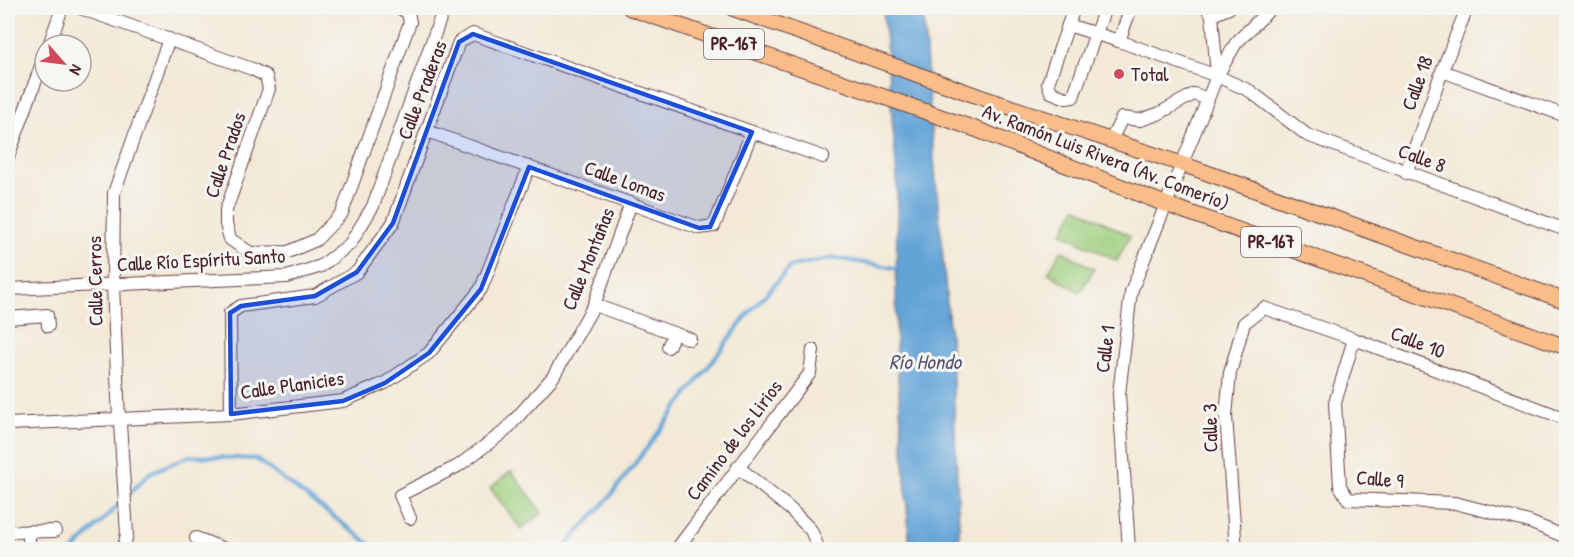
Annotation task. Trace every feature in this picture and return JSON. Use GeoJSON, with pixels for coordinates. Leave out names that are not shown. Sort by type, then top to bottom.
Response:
{"type":"FeatureCollection","features":[{"type":"Feature","properties":{"kind":"main road","name":"Av. Ramón Luis Rivera (Av. Comerío)"},"geometry":{"type":"LineString","coordinates":[[630,8],[978,130],[1165,204],[1566,347]]}},
{"type":"Feature","properties":{"kind":"main road","name":"Av. Ramón Luis Rivera (Av. Comerío)"},"geometry":{"type":"LineString","coordinates":[[732,8],[983,98],[1182,164],[1566,301]]}},
{"type":"Feature","properties":{"kind":"street"},"geometry":{"type":"LineString","coordinates":[[53,33],[62,8]]}},
{"type":"Feature","properties":{"kind":"street","name":"Calle Prados"},"geometry":{"type":"LineString","coordinates":[[80,8],[259,71],[266,76],[269,89],[226,210],[226,224],[230,239],[250,253],[288,252],[316,240],[342,213],[410,22],[408,13],[400,8]]}},
{"type":"Feature","properties":{"kind":"street","name":"Calle Río Espíritu Santo"},"geometry":{"type":"LineString","coordinates":[[8,289],[287,277],[321,266],[350,244],[374,206],[444,8]]}},
{"type":"Feature","properties":{"kind":"street"},"geometry":{"type":"LineString","coordinates":[[1074,8],[1048,83],[1051,92],[1066,98],[1073,97],[1105,8]]}},
{"type":"Feature","properties":{"kind":"street"},"geometry":{"type":"LineString","coordinates":[[1119,41],[1131,8]]}},
{"type":"Feature","properties":{"kind":"street"},"geometry":{"type":"LineString","coordinates":[[1217,76],[1209,11],[1229,8]]}},
{"type":"Feature","properties":{"kind":"street","name":"Calle 1"},"geometry":{"type":"LineString","coordinates":[[1129,549],[1119,394],[1131,292],[1217,76],[1236,43],[1271,8]]}},
{"type":"Feature","properties":{"kind":"street","name":"Calle 18"},"geometry":{"type":"LineString","coordinates":[[1406,172],[1467,8]]}},
{"type":"Feature","properties":{"kind":"street","name":"Calle 8"},"geometry":{"type":"LineString","coordinates":[[1068,25],[1217,76],[1250,91],[1307,135],[1566,230]]}},
{"type":"Feature","properties":{"kind":"street","name":"Calle Praderas"},"geometry":{"type":"LineString","coordinates":[[231,414],[230,313],[241,306],[315,296],[357,272],[393,223],[459,42],[473,34],[822,157]]}},
{"type":"Feature","properties":{"kind":"street","name":"Calle Cerros"},"geometry":{"type":"LineString","coordinates":[[123,549],[127,534],[113,285],[114,193],[169,39]]}},
{"type":"Feature","properties":{"kind":"street"},"geometry":{"type":"LineString","coordinates":[[1442,71],[1566,116]]}},
{"type":"Feature","properties":{"kind":"street"},"geometry":{"type":"LineString","coordinates":[[8,157],[33,88]]}},
{"type":"Feature","properties":{"kind":"street"},"geometry":{"type":"LineString","coordinates":[[1111,140],[1122,118],[1140,120],[1158,114],[1194,94],[1208,99]]}},
{"type":"Feature","properties":{"kind":"street","name":"Calle Lomas"},"geometry":{"type":"LineString","coordinates":[[427,131],[699,228],[714,226],[752,132]]}},
{"type":"Feature","properties":{"kind":"street","name":"Calle Planicies"},"geometry":{"type":"LineString","coordinates":[[8,424],[120,421],[231,414],[343,401],[385,383],[429,353],[481,289],[529,167]]}},
{"type":"Feature","properties":{"kind":"street","name":"Calle Montañas"},"geometry":{"type":"LineString","coordinates":[[410,518],[400,495],[458,466],[505,431],[553,376],[594,305],[631,204]]}},
{"type":"Feature","properties":{"kind":"street"},"geometry":{"type":"LineString","coordinates":[[594,305],[690,339]]}},
{"type":"Feature","properties":{"kind":"street","name":"Calle 10"},"geometry":{"type":"LineString","coordinates":[[1257,314],[1264,308],[1354,339],[1566,419]]}},
{"type":"Feature","properties":{"kind":"street","name":"Calle 3"},"geometry":{"type":"LineString","coordinates":[[1236,549],[1226,416],[1230,373],[1244,324],[1257,314]]}},
{"type":"Feature","properties":{"kind":"street"},"geometry":{"type":"LineString","coordinates":[[8,318],[47,315],[48,327]]}},
{"type":"Feature","properties":{"kind":"street"},"geometry":{"type":"LineString","coordinates":[[668,347],[674,333]]}},
{"type":"Feature","properties":{"kind":"street","name":"Calle 9"},"geometry":{"type":"LineString","coordinates":[[1354,339],[1335,403],[1340,486],[1348,499],[1455,503],[1529,522],[1566,537]]}},
{"type":"Feature","properties":{"kind":"street","name":"Camino de los Lirios"},"geometry":{"type":"LineString","coordinates":[[676,549],[810,373],[813,350]]}},
{"type":"Feature","properties":{"kind":"street"},"geometry":{"type":"LineString","coordinates":[[738,468],[790,509],[810,530],[819,549]]}},
{"type":"Feature","properties":{"kind":"street"},"geometry":{"type":"LineString","coordinates":[[29,531],[29,549]]}},
{"type":"Feature","properties":{"kind":"street"},"geometry":{"type":"LineString","coordinates":[[8,532],[55,531]]}},
{"type":"Feature","properties":{"kind":"street"},"geometry":{"type":"LineString","coordinates":[[196,538],[227,549]]}},
{"type":"Feature","properties":{"kind":"highlighted area"},"geometry":{"type":"Polygon","coordinates":[[[473,34],[752,132],[710,227],[699,228],[529,167],[481,289],[429,353],[385,383],[343,401],[231,414],[230,313],[241,306],[315,296],[357,272],[393,223],[459,42],[473,34]]]}},
{"type":"Feature","properties":{"kind":"green space"},"geometry":{"type":"Polygon","coordinates":[[[1076,207],[1130,236],[1117,261],[1062,233],[1076,207]]]}},
{"type":"Feature","properties":{"kind":"green space"},"geometry":{"type":"Polygon","coordinates":[[[1061,250],[1094,269],[1080,292],[1048,273],[1061,250]]]}},
{"type":"Feature","properties":{"kind":"green space"},"geometry":{"type":"Polygon","coordinates":[[[511,471],[543,513],[521,529],[490,488],[511,471]]]}},
{"type":"Feature","properties":{"kind":"water","name":"Río Hondo"},"geometry":{"type":"Polygon","coordinates":[[[883,8],[923,8],[952,359],[960,549],[910,549],[896,350],[897,177],[883,8]]]}},
{"type":"Feature","properties":{"kind":"waterway"},"geometry":{"type":"LineString","coordinates":[[562,550],[609,498],[748,314],[791,266],[835,258],[901,269]]}},
{"type":"Feature","properties":{"kind":"waterway"},"geometry":{"type":"LineString","coordinates":[[127,496],[150,473],[189,456],[256,459],[378,550]]}},
{"type":"Feature","properties":{"kind":"waterway"},"geometry":{"type":"LineString","coordinates":[[74,550],[122,501]]}},
{"type":"Feature","properties":{"kind":"place","name":"Total"},"geometry":{"type":"Point","coordinates":[1119,74]}}]}
